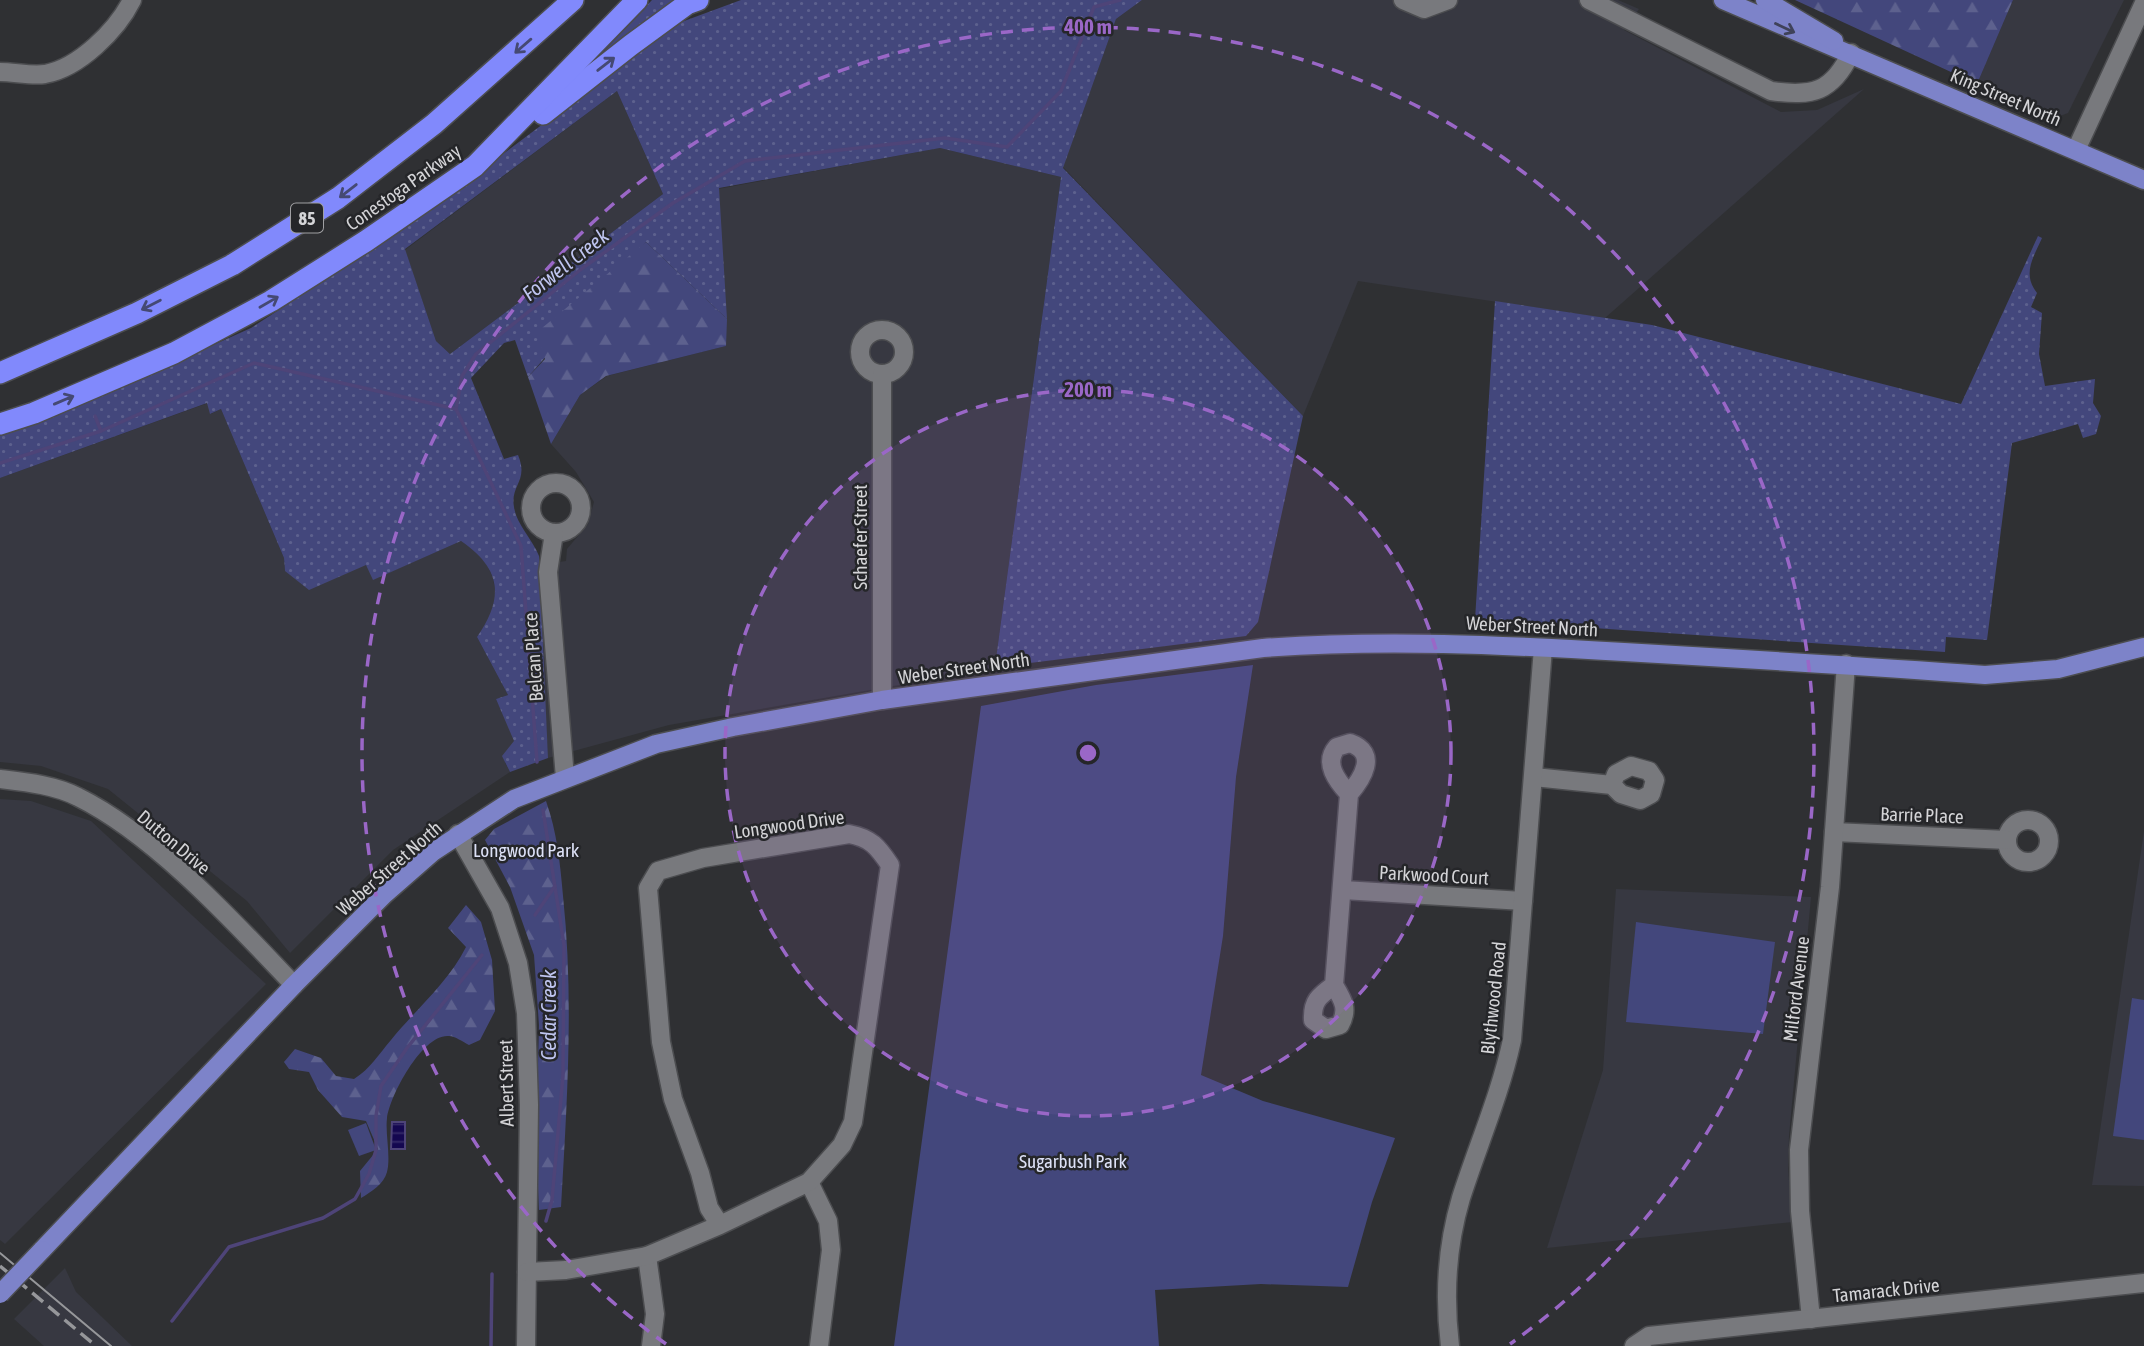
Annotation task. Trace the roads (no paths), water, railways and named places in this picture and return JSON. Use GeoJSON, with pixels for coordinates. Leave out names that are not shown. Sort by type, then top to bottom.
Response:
{"type":"FeatureCollection","features":[{"type":"Feature","properties":{"kind":"highway","name":"Conestoga Parkway"},"geometry":{"type":"LineString","coordinates":[[0,373],[137,313],[232,265],[338,198],[434,124],[573,0]]}},
{"type":"Feature","properties":{"kind":"highway","name":"Conestoga Parkway"},"geometry":{"type":"LineString","coordinates":[[0,424],[34,413],[174,353],[271,301],[475,166],[637,0]]}},
{"type":"Feature","properties":{"kind":"highway"},"geometry":{"type":"LineString","coordinates":[[475,166],[631,45],[687,4],[698,0]]}},
{"type":"Feature","properties":{"kind":"main road","name":"King Street North"},"geometry":{"type":"LineString","coordinates":[[1723,0],[1807,38],[1851,52],[2144,180]]}},
{"type":"Feature","properties":{"kind":"main road","name":"King Street North"},"geometry":{"type":"LineString","coordinates":[[1765,0],[1809,23],[1851,52]]}},
{"type":"Feature","properties":{"kind":"main road","name":"Weber Street North"},"geometry":{"type":"LineString","coordinates":[[0,1294],[294,985],[385,894],[458,834],[514,799],[656,744],[882,701],[1263,648],[1373,642],[1543,648],[1846,664],[1985,675],[2058,669],[2144,647]]}},
{"type":"Feature","properties":{"kind":"street"},"geometry":{"type":"LineString","coordinates":[[0,72],[45,74],[79,59],[103,39],[132,0]]}},
{"type":"Feature","properties":{"kind":"street"},"geometry":{"type":"LineString","coordinates":[[1403,0],[1424,9],[1448,0]]}},
{"type":"Feature","properties":{"kind":"street"},"geometry":{"type":"LineString","coordinates":[[1589,0],[1771,91],[1798,95],[1818,91],[1835,79],[1851,52]]}},
{"type":"Feature","properties":{"kind":"street"},"geometry":{"type":"LineString","coordinates":[[2076,150],[2144,3]]}},
{"type":"Feature","properties":{"kind":"street","name":"Schaefer Street"},"geometry":{"type":"LineString","coordinates":[[882,374],[882,701]]}},
{"type":"Feature","properties":{"kind":"street","name":"Belcan Place"},"geometry":{"type":"LineString","coordinates":[[554,533],[548,572],[565,778]]}},
{"type":"Feature","properties":{"kind":"street","name":"Blythwood Road"},"geometry":{"type":"LineString","coordinates":[[1450,1346],[1448,1278],[1454,1228],[1461,1198],[1504,1077],[1512,1040],[1543,648]]}},
{"type":"Feature","properties":{"kind":"street","name":"Milford Avenue"},"geometry":{"type":"LineString","coordinates":[[1811,1319],[1800,1211],[1799,1150],[1834,832],[1846,664]]}},
{"type":"Feature","properties":{"kind":"street"},"geometry":{"type":"LineString","coordinates":[[1534,777],[1612,785]]}},
{"type":"Feature","properties":{"kind":"street","name":"Dutton Drive"},"geometry":{"type":"LineString","coordinates":[[0,779],[65,791],[104,812],[195,886],[294,985]]}},
{"type":"Feature","properties":{"kind":"street"},"geometry":{"type":"LineString","coordinates":[[1334,985],[1349,794]]}},
{"type":"Feature","properties":{"kind":"street","name":"Barrie Place"},"geometry":{"type":"LineString","coordinates":[[1834,832],[2007,840]]}},
{"type":"Feature","properties":{"kind":"street","name":"Albert Street"},"geometry":{"type":"LineString","coordinates":[[458,834],[500,908],[518,963],[526,1013],[526,1346]]}},
{"type":"Feature","properties":{"kind":"street","name":"Longwood Drive"},"geometry":{"type":"LineString","coordinates":[[527,1272],[566,1270],[647,1256],[720,1225],[809,1182],[842,1145],[853,1122],[890,865],[876,844],[849,834],[673,865],[658,871],[648,888],[660,1033],[671,1090],[709,1208],[720,1225]]}},
{"type":"Feature","properties":{"kind":"street","name":"Parkwood Court"},"geometry":{"type":"LineString","coordinates":[[1343,890],[1523,901]]}},
{"type":"Feature","properties":{"kind":"street"},"geometry":{"type":"LineString","coordinates":[[809,1182],[828,1221],[831,1251],[819,1346]]}},
{"type":"Feature","properties":{"kind":"street"},"geometry":{"type":"LineString","coordinates":[[647,1256],[655,1314],[651,1346]]}},
{"type":"Feature","properties":{"kind":"street","name":"Tamarack Drive"},"geometry":{"type":"LineString","coordinates":[[1634,1346],[1649,1336],[2144,1283]]}},
{"type":"Feature","properties":{"kind":"waterway","name":"Forwell Creek"},"geometry":{"type":"LineString","coordinates":[[456,409],[462,376],[476,354],[580,270],[673,203],[745,161],[945,138],[1007,147],[1061,91],[1094,7],[1120,0]]}},
{"type":"Feature","properties":{"kind":"waterway","name":"Forwell Creek"},"geometry":{"type":"LineString","coordinates":[[0,463],[101,431],[254,363],[456,409]]}},
{"type":"Feature","properties":{"kind":"waterway","name":"Cedar Creek"},"geometry":{"type":"LineString","coordinates":[[456,409],[521,546],[537,762]]}},
{"type":"Feature","properties":{"kind":"waterway"},"geometry":{"type":"LineString","coordinates":[[95,416],[101,431]]}},
{"type":"Feature","properties":{"kind":"waterway","name":"Cedar Creek"},"geometry":{"type":"LineString","coordinates":[[543,810],[564,945],[563,1076],[552,1200],[546,1221]]}},
{"type":"Feature","properties":{"kind":"waterway"},"geometry":{"type":"LineString","coordinates":[[535,915],[555,886]]}},
{"type":"Feature","properties":{"kind":"waterway"},"geometry":{"type":"LineString","coordinates":[[172,1321],[229,1247],[323,1218],[355,1199],[369,1174],[376,1150],[376,1116],[381,1086],[407,1048],[482,955]]}},
{"type":"Feature","properties":{"kind":"waterway","name":"Cedar Creek"},"geometry":{"type":"LineString","coordinates":[[491,1346],[492,1274]]}},
{"type":"Feature","properties":{"kind":"tram line"},"geometry":{"type":"LineString","coordinates":[[0,1253],[111,1346]]}},
{"type":"Feature","properties":{"kind":"railway"},"geometry":{"type":"LineString","coordinates":[[0,1266],[96,1346]]}},
{"type":"Feature","properties":{"kind":"park label","name":"Longwood Park"},"geometry":{"type":"Point","coordinates":[526,850]}},
{"type":"Feature","properties":{"kind":"park label","name":"Sugarbush Park"},"geometry":{"type":"Point","coordinates":[1073,1161]}}]}
